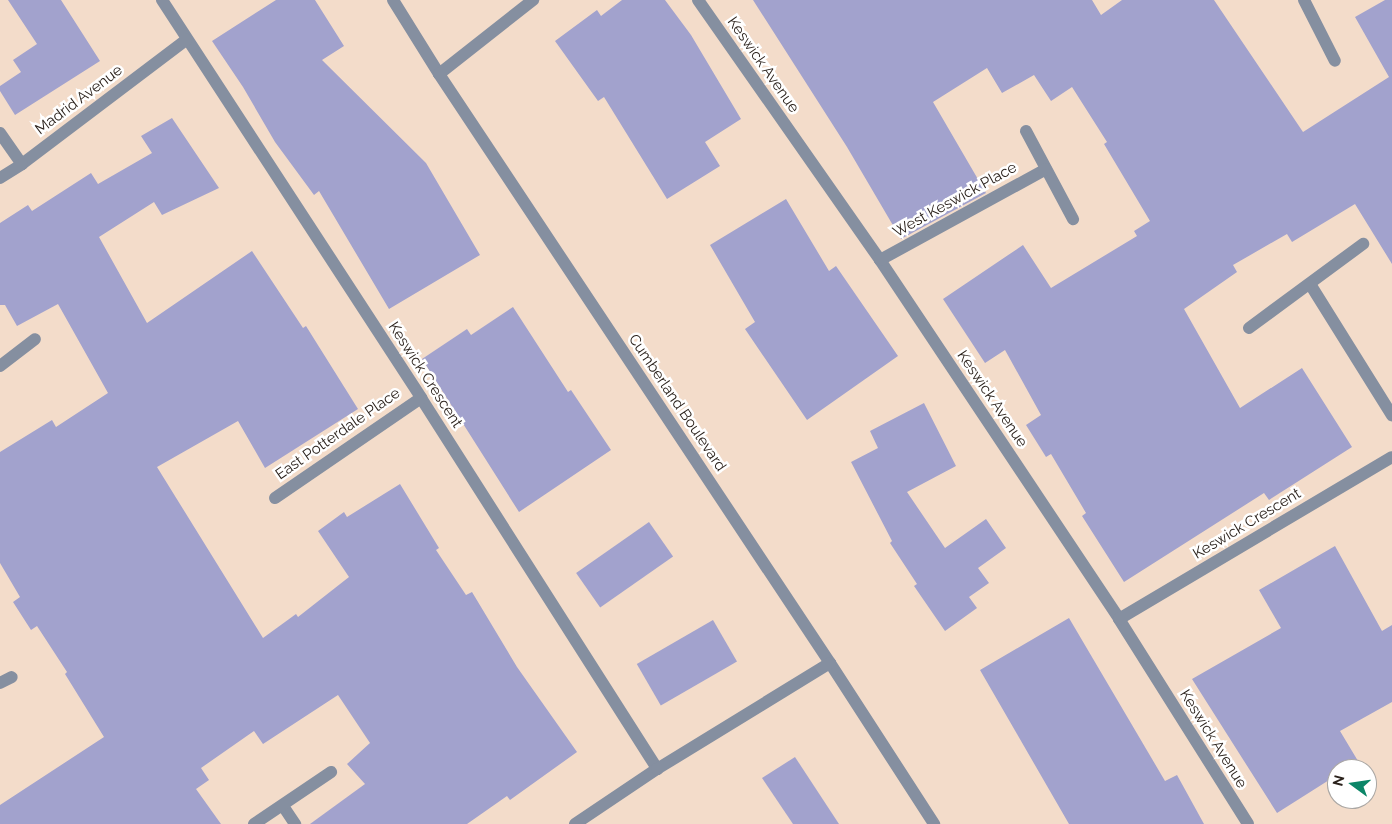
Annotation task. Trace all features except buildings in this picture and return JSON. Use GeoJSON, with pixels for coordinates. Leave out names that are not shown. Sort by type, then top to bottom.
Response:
{"type":"FeatureCollection","features":[{"type":"Feature","properties":{"kind":"street","name":"Keswick Crescent"},"geometry":{"type":"LineString","coordinates":[[162,0],[186,40],[421,398],[657,770]]}},
{"type":"Feature","properties":{"kind":"street","name":"Cumberland Boulevard"},"geometry":{"type":"LineString","coordinates":[[393,0],[438,74],[830,663],[934,824]]}},
{"type":"Feature","properties":{"kind":"street"},"geometry":{"type":"LineString","coordinates":[[438,74],[533,0]]}},
{"type":"Feature","properties":{"kind":"street","name":"Keswick Avenue"},"geometry":{"type":"LineString","coordinates":[[698,0],[880,260],[1118,619],[1248,824]]}},
{"type":"Feature","properties":{"kind":"street"},"geometry":{"type":"LineString","coordinates":[[1305,0],[1335,61]]}},
{"type":"Feature","properties":{"kind":"street","name":"Madrid Avenue"},"geometry":{"type":"LineString","coordinates":[[0,178],[22,164],[186,40]]}},
{"type":"Feature","properties":{"kind":"street"},"geometry":{"type":"LineString","coordinates":[[1026,131],[1073,219]]}},
{"type":"Feature","properties":{"kind":"street"},"geometry":{"type":"LineString","coordinates":[[0,133],[22,164]]}},
{"type":"Feature","properties":{"kind":"street","name":"West Keswick Place"},"geometry":{"type":"LineString","coordinates":[[880,260],[1046,168]]}},
{"type":"Feature","properties":{"kind":"street"},"geometry":{"type":"LineString","coordinates":[[1249,328],[1363,244]]}},
{"type":"Feature","properties":{"kind":"street"},"geometry":{"type":"LineString","coordinates":[[1310,284],[1392,415]]}},
{"type":"Feature","properties":{"kind":"street"},"geometry":{"type":"LineString","coordinates":[[1,363],[36,338]]}},
{"type":"Feature","properties":{"kind":"street","name":"East Potterdale Place"},"geometry":{"type":"LineString","coordinates":[[275,498],[421,398]]}},
{"type":"Feature","properties":{"kind":"street","name":"Keswick Crescent"},"geometry":{"type":"LineString","coordinates":[[1118,619],[1392,457]]}},
{"type":"Feature","properties":{"kind":"street"},"geometry":{"type":"LineString","coordinates":[[575,824],[657,770],[830,663]]}},
{"type":"Feature","properties":{"kind":"street"},"geometry":{"type":"LineString","coordinates":[[0,683],[12,677]]}},
{"type":"Feature","properties":{"kind":"street"},"geometry":{"type":"LineString","coordinates":[[254,824],[332,772]]}},
{"type":"Feature","properties":{"kind":"street"},"geometry":{"type":"LineString","coordinates":[[283,806],[295,824]]}}]}
